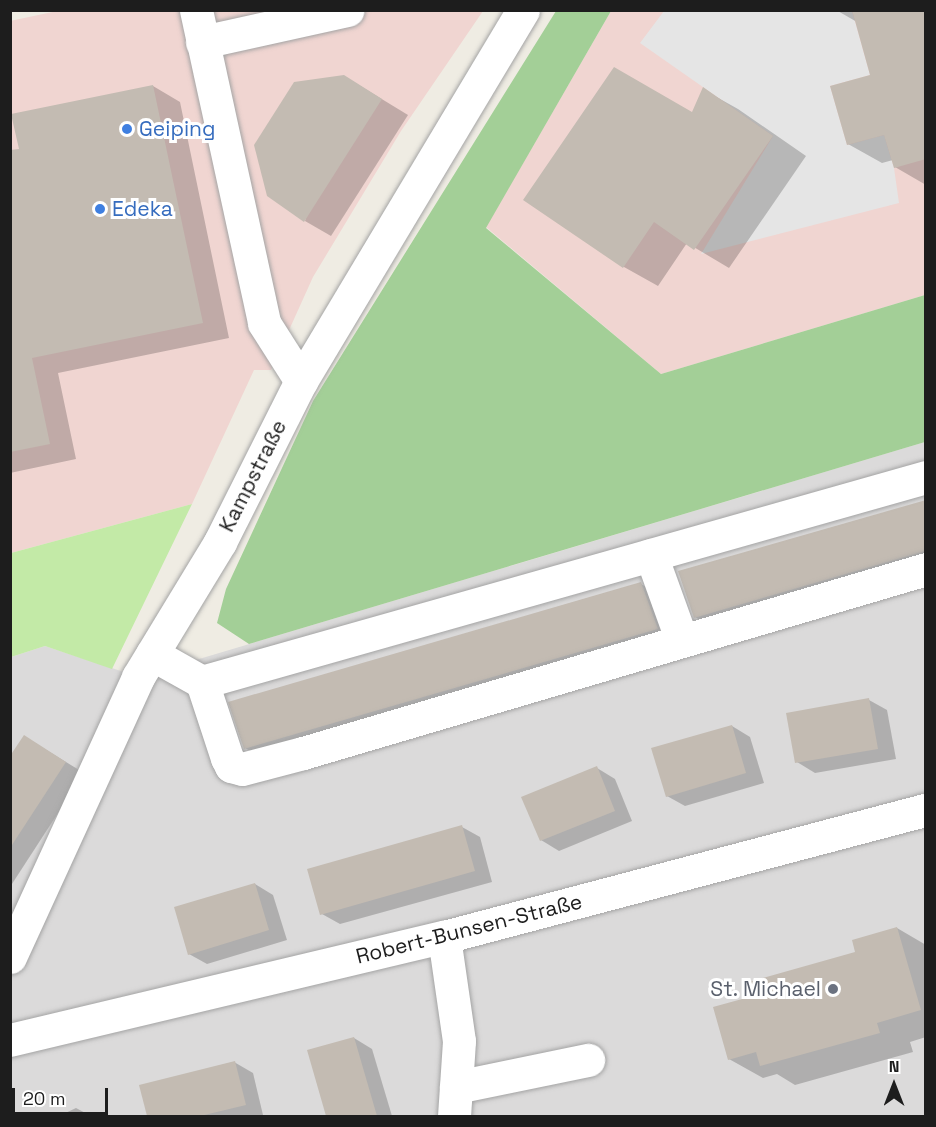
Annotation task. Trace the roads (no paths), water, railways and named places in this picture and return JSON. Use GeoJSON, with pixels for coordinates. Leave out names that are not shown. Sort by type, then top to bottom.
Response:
{"type":"FeatureCollection","features":[{"type":"Feature","properties":{"kind":"street"},"geometry":{"type":"LineString","coordinates":[[196,10],[264,323],[301,381]]}},
{"type":"Feature","properties":{"kind":"street"},"geometry":{"type":"LineString","coordinates":[[202,42],[348,10]]}},
{"type":"Feature","properties":{"kind":"street","name":"Kampstraße"},"geometry":{"type":"LineString","coordinates":[[10,957],[138,677],[220,542],[301,381],[523,10]]}},
{"type":"Feature","properties":{"kind":"street"},"geometry":{"type":"LineString","coordinates":[[202,682],[926,477]]}},
{"type":"Feature","properties":{"kind":"street"},"geometry":{"type":"LineString","coordinates":[[651,555],[682,641]]}},
{"type":"Feature","properties":{"kind":"street"},"geometry":{"type":"LineString","coordinates":[[153,654],[202,682],[227,758],[231,766],[242,769],[315,750],[926,569]]}},
{"type":"Feature","properties":{"kind":"street","name":"Robert-Bunsen-Straße"},"geometry":{"type":"LineString","coordinates":[[10,1040],[444,938],[926,810]]}},
{"type":"Feature","properties":{"kind":"street"},"geometry":{"type":"LineString","coordinates":[[444,938],[459,1041],[455,1102],[588,1060]]}},
{"type":"Feature","properties":{"kind":"place","name":"Geiping"},"geometry":{"type":"Point","coordinates":[127,129]}},
{"type":"Feature","properties":{"kind":"place","name":"Edeka"},"geometry":{"type":"Point","coordinates":[100,209]}},
{"type":"Feature","properties":{"kind":"place","name":"St. Michael"},"geometry":{"type":"Point","coordinates":[833,989]}}]}
